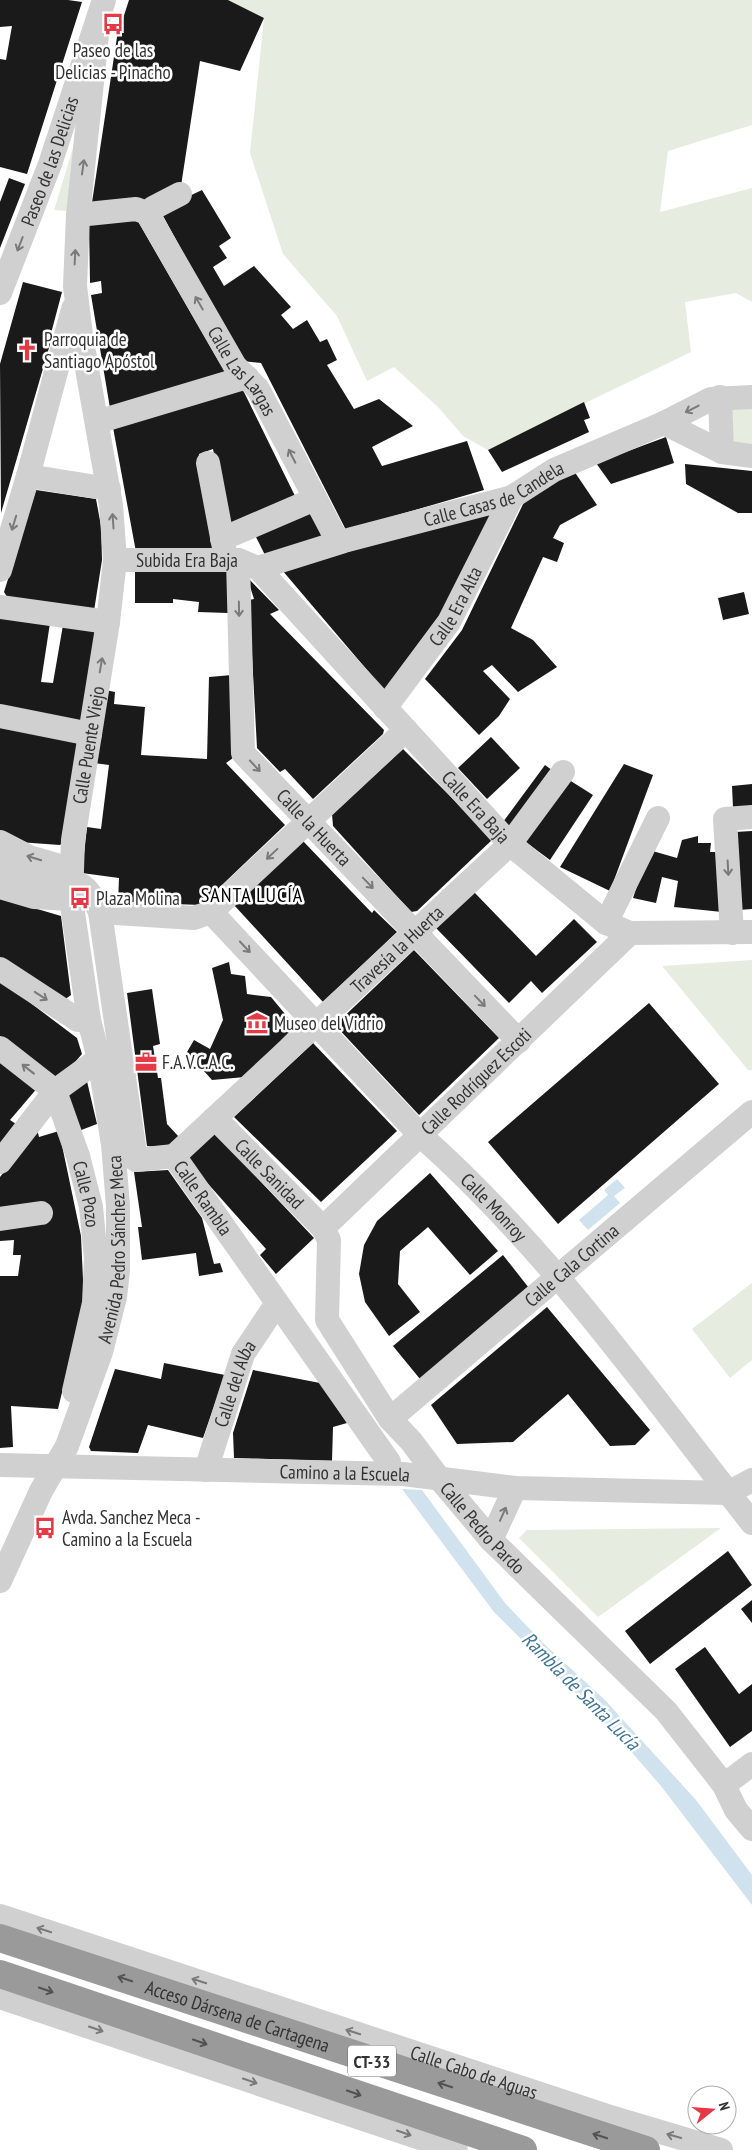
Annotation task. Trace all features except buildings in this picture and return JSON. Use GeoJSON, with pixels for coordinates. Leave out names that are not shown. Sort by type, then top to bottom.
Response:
{"type":"FeatureCollection","features":[{"type":"Feature","properties":{"kind":"highway","name":"Acceso Dársena de Cartagena"},"geometry":{"type":"LineString","coordinates":[[0,1938],[646,2150]]}},
{"type":"Feature","properties":{"kind":"highway","name":"Acceso Dársena de Cartagena"},"geometry":{"type":"LineString","coordinates":[[0,1974],[523,2150]]}},
{"type":"Feature","properties":{"kind":"street","name":"Paseo de las Delicias"},"geometry":{"type":"LineString","coordinates":[[75,286],[78,216],[102,8]]}},
{"type":"Feature","properties":{"kind":"street","name":"Paseo de las Delicias"},"geometry":{"type":"LineString","coordinates":[[3,285],[60,136],[102,8]]}},
{"type":"Feature","properties":{"kind":"street"},"geometry":{"type":"LineString","coordinates":[[78,216],[142,211],[153,208],[180,194]]}},
{"type":"Feature","properties":{"kind":"street","name":"Calle Las Largas"},"geometry":{"type":"LineString","coordinates":[[142,211],[235,366],[258,389],[338,542]]}},
{"type":"Feature","properties":{"kind":"street"},"geometry":{"type":"LineString","coordinates":[[0,570],[70,322],[75,286]]}},
{"type":"Feature","properties":{"kind":"street","name":"Calle Puente Viejo"},"geometry":{"type":"LineString","coordinates":[[71,883],[73,840],[108,622],[115,560],[109,489],[81,335],[75,286]]}},
{"type":"Feature","properties":{"kind":"street"},"geometry":{"type":"LineString","coordinates":[[97,422],[247,377]]}},
{"type":"Feature","properties":{"kind":"street"},"geometry":{"type":"LineString","coordinates":[[722,452],[720,397],[752,397]]}},
{"type":"Feature","properties":{"kind":"street","name":"Calle Casas de Candela"},"geometry":{"type":"LineString","coordinates":[[236,557],[338,542],[512,497],[554,470],[664,423],[711,399],[720,397]]}},
{"type":"Feature","properties":{"kind":"street"},"geometry":{"type":"LineString","coordinates":[[664,423],[722,452],[752,456]]}},
{"type":"Feature","properties":{"kind":"street","name":"Calle la Huerta"},"geometry":{"type":"LineString","coordinates":[[208,463],[236,557],[243,753],[519,1041]]}},
{"type":"Feature","properties":{"kind":"street"},"geometry":{"type":"LineString","coordinates":[[28,476],[109,489]]}},
{"type":"Feature","properties":{"kind":"street","name":"Calle Era Alta"},"geometry":{"type":"LineString","coordinates":[[386,708],[449,622],[512,497]]}},
{"type":"Feature","properties":{"kind":"street"},"geometry":{"type":"LineString","coordinates":[[236,557],[314,499]]}},
{"type":"Feature","properties":{"kind":"street","name":"Subida Era Baja"},"geometry":{"type":"LineString","coordinates":[[115,560],[236,557]]}},
{"type":"Feature","properties":{"kind":"street","name":"Calle Era Baja"},"geometry":{"type":"LineString","coordinates":[[236,557],[386,708],[510,844],[606,923],[630,933],[742,932]]}},
{"type":"Feature","properties":{"kind":"street"},"geometry":{"type":"LineString","coordinates":[[0,608],[108,622]]}},
{"type":"Feature","properties":{"kind":"street"},"geometry":{"type":"LineString","coordinates":[[0,716],[90,734]]}},
{"type":"Feature","properties":{"kind":"street"},"geometry":{"type":"LineString","coordinates":[[100,912],[194,918],[211,912],[406,730]]}},
{"type":"Feature","properties":{"kind":"street","name":"Travesía la Huerta"},"geometry":{"type":"LineString","coordinates":[[174,1156],[315,1023],[510,844],[563,772]]}},
{"type":"Feature","properties":{"kind":"street"},"geometry":{"type":"LineString","coordinates":[[742,932],[725,819],[752,817]]}},
{"type":"Feature","properties":{"kind":"street"},"geometry":{"type":"LineString","coordinates":[[606,923],[658,818]]}},
{"type":"Feature","properties":{"kind":"street"},"geometry":{"type":"LineString","coordinates":[[0,842],[29,857],[71,883]]}},
{"type":"Feature","properties":{"kind":"street"},"geometry":{"type":"LineString","coordinates":[[0,866],[30,879],[71,883]]}},
{"type":"Feature","properties":{"kind":"street"},"geometry":{"type":"LineString","coordinates":[[0,887],[34,897],[71,883]]}},
{"type":"Feature","properties":{"kind":"street","name":"Calle Rambla"},"geometry":{"type":"LineString","coordinates":[[71,883],[78,883],[88,888],[100,912],[136,1160],[174,1156],[390,1462]]}},
{"type":"Feature","properties":{"kind":"street","name":"Avenida Pedro Sánchez Meca"},"geometry":{"type":"LineString","coordinates":[[0,1581],[41,1491],[68,1446],[109,1324],[118,1271],[119,1241],[116,1175],[109,1115],[99,1059],[89,1020],[71,883]]}},
{"type":"Feature","properties":{"kind":"street","name":"Calle Monroy"},"geometry":{"type":"LineString","coordinates":[[211,912],[420,1135],[455,1166],[559,1277],[752,1523]]}},
{"type":"Feature","properties":{"kind":"street","name":"Calle Rodríguez Escoti"},"geometry":{"type":"LineString","coordinates":[[323,1228],[630,933]]}},
{"type":"Feature","properties":{"kind":"street"},"geometry":{"type":"LineString","coordinates":[[0,969],[78,1020],[89,1020]]}},
{"type":"Feature","properties":{"kind":"street"},"geometry":{"type":"LineString","coordinates":[[0,1048],[55,1091]]}},
{"type":"Feature","properties":{"kind":"street"},"geometry":{"type":"LineString","coordinates":[[0,1162],[55,1091],[99,1059]]}},
{"type":"Feature","properties":{"kind":"street","name":"Calle Pozo"},"geometry":{"type":"LineString","coordinates":[[55,1091],[84,1181],[90,1208],[95,1249],[94,1303],[69,1407],[81,1410]]}},
{"type":"Feature","properties":{"kind":"street","name":"Calle Cala Cortina"},"geometry":{"type":"LineString","coordinates":[[390,1419],[752,1112]]}},
{"type":"Feature","properties":{"kind":"street","name":"Calle Sanidad"},"geometry":{"type":"LineString","coordinates":[[215,1118],[323,1228]]}},
{"type":"Feature","properties":{"kind":"street"},"geometry":{"type":"LineString","coordinates":[[0,1220],[41,1212]]}},
{"type":"Feature","properties":{"kind":"street","name":"Calle Pedro Pardo"},"geometry":{"type":"LineString","coordinates":[[323,1228],[329,1240],[327,1320],[390,1419],[411,1441],[438,1477],[491,1540],[666,1712],[724,1785],[736,1810],[752,1830]]}},
{"type":"Feature","properties":{"kind":"street","name":"Calle del Alba"},"geometry":{"type":"LineString","coordinates":[[206,1470],[244,1354],[277,1303]]}},
{"type":"Feature","properties":{"kind":"street","name":"Camino a la Escuela"},"geometry":{"type":"LineString","coordinates":[[0,1464],[55,1467],[385,1474],[438,1477],[514,1488],[728,1492],[752,1480]]}},
{"type":"Feature","properties":{"kind":"street"},"geometry":{"type":"LineString","coordinates":[[491,1540],[514,1488]]}},
{"type":"Feature","properties":{"kind":"street"},"geometry":{"type":"LineString","coordinates":[[724,1785],[752,1764]]}},
{"type":"Feature","properties":{"kind":"street","name":"Calle Cabo de Aguas"},"geometry":{"type":"LineString","coordinates":[[0,1916],[607,2116],[721,2150]]}},
{"type":"Feature","properties":{"kind":"street"},"geometry":{"type":"LineString","coordinates":[[0,1997],[456,2150]]}},
{"type":"Feature","properties":{"kind":"shaded area"},"geometry":{"type":"Polygon","coordinates":[[[228,0],[752,0],[752,125],[668,151],[660,212],[752,188],[752,302],[736,293],[685,302],[691,352],[488,450],[463,436],[438,407],[394,367],[367,381],[337,316],[283,254],[250,153],[264,18],[228,0]]]}},
{"type":"Feature","properties":{"kind":"shaded area"},"geometry":{"type":"Polygon","coordinates":[[[80,125],[68,211],[54,210],[80,125]]]}},
{"type":"Feature","properties":{"kind":"shaded area"},"geometry":{"type":"Polygon","coordinates":[[[732,408],[752,408],[752,445],[731,443],[732,408]]]}},
{"type":"Feature","properties":{"kind":"shaded area"},"geometry":{"type":"Polygon","coordinates":[[[752,960],[752,1070],[748,1070],[662,966],[752,960]]]}},
{"type":"Feature","properties":{"kind":"shaded area"},"geometry":{"type":"Polygon","coordinates":[[[752,1283],[752,1360],[730,1378],[692,1329],[752,1283]]]}},
{"type":"Feature","properties":{"kind":"shaded area"},"geometry":{"type":"Polygon","coordinates":[[[721,1528],[598,1617],[519,1538],[527,1530],[721,1528]]]}},
{"type":"Feature","properties":{"kind":"water"},"geometry":{"type":"Polygon","coordinates":[[[617,1179],[625,1188],[614,1196],[620,1203],[588,1230],[579,1220],[608,1195],[604,1190],[617,1179]]]}},
{"type":"Feature","properties":{"kind":"water","name":"Rambla de Santa Lucía"},"geometry":{"type":"Polygon","coordinates":[[[402,1489],[422,1490],[505,1603],[543,1643],[604,1699],[696,1800],[752,1875],[752,1905],[661,1786],[615,1733],[494,1612],[402,1489]]]}},
{"type":"Feature","properties":{"kind":"place","name":"Paseo de las Delicias - Pinacho"},"geometry":{"type":"Point","coordinates":[113,24]}},
{"type":"Feature","properties":{"kind":"place","name":"Parroquia de Santiago Apóstol"},"geometry":{"type":"Point","coordinates":[27,350]}},
{"type":"Feature","properties":{"kind":"place","name":"Plaza Molina"},"geometry":{"type":"Point","coordinates":[80,898]}},
{"type":"Feature","properties":{"kind":"place","name":"Museo del Vidrio"},"geometry":{"type":"Point","coordinates":[257,1023]}},
{"type":"Feature","properties":{"kind":"place","name":"F.A.V.C.A.C."},"geometry":{"type":"Point","coordinates":[146,1062]}},
{"type":"Feature","properties":{"kind":"place","name":"Avda. Sanchez Meca - Camino a la Escuela"},"geometry":{"type":"Point","coordinates":[45,1528]}},
{"type":"Feature","properties":{"kind":"district","name":"SANTA LUCÍA"},"geometry":{"type":"Point","coordinates":[252,895]}}]}
